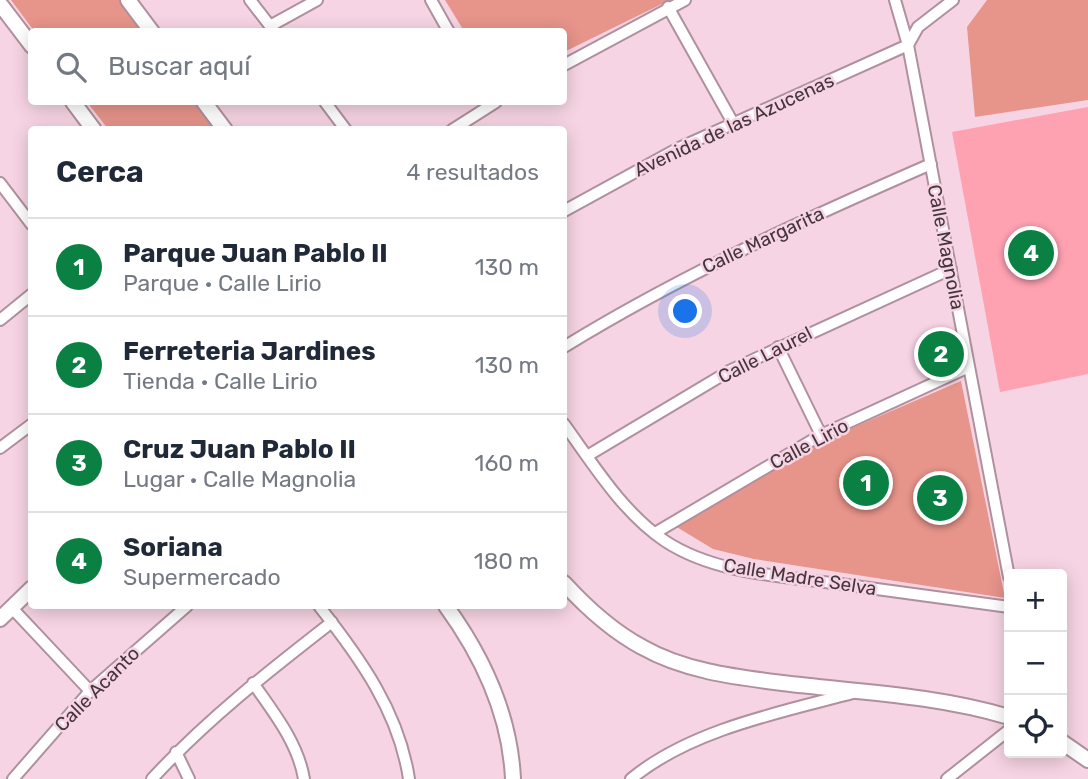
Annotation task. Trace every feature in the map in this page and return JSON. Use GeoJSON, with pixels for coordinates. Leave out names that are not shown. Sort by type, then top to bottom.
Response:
{"type":"FeatureCollection","features":[{"type":"Feature","properties":{"kind":"main road"},"geometry":{"type":"LineString","coordinates":[[128,0],[149,28]]}},
{"type":"Feature","properties":{"kind":"main road"},"geometry":{"type":"LineString","coordinates":[[0,4],[28,41]]}},
{"type":"Feature","properties":{"kind":"main road"},"geometry":{"type":"LineString","coordinates":[[75,105],[91,126]]}},
{"type":"Feature","properties":{"kind":"main road"},"geometry":{"type":"LineString","coordinates":[[206,105],[222,126]]}},
{"type":"Feature","properties":{"kind":"main road"},"geometry":{"type":"LineString","coordinates":[[567,586],[580,600],[642,647],[674,662],[753,680],[953,704],[1004,716]]}},
{"type":"Feature","properties":{"kind":"main road"},"geometry":{"type":"LineString","coordinates":[[0,619],[28,592]]}},
{"type":"Feature","properties":{"kind":"main road"},"geometry":{"type":"LineString","coordinates":[[450,609],[478,653],[491,681],[506,728],[513,779]]}},
{"type":"Feature","properties":{"kind":"main road"},"geometry":{"type":"LineString","coordinates":[[1067,745],[1088,760]]}},
{"type":"Feature","properties":{"kind":"street"},"geometry":{"type":"LineString","coordinates":[[250,0],[271,28]]}},
{"type":"Feature","properties":{"kind":"street"},"geometry":{"type":"LineString","coordinates":[[274,28],[317,0]]}},
{"type":"Feature","properties":{"kind":"street"},"geometry":{"type":"LineString","coordinates":[[431,0],[447,28]]}},
{"type":"Feature","properties":{"kind":"street"},"geometry":{"type":"LineString","coordinates":[[567,63],[685,0]]}},
{"type":"Feature","properties":{"kind":"street","name":"Calle Magnolia"},"geometry":{"type":"LineString","coordinates":[[895,0],[908,45],[1007,569]]}},
{"type":"Feature","properties":{"kind":"street"},"geometry":{"type":"LineString","coordinates":[[908,45],[918,27],[953,0]]}},
{"type":"Feature","properties":{"kind":"street"},"geometry":{"type":"LineString","coordinates":[[668,7],[733,123]]}},
{"type":"Feature","properties":{"kind":"street","name":"Avenida de las Azucenas"},"geometry":{"type":"LineString","coordinates":[[567,209],[625,176],[733,123],[908,45]]}},
{"type":"Feature","properties":{"kind":"street"},"geometry":{"type":"LineString","coordinates":[[327,105],[343,126]]}},
{"type":"Feature","properties":{"kind":"street"},"geometry":{"type":"LineString","coordinates":[[458,126],[488,105]]}},
{"type":"Feature","properties":{"kind":"street","name":"Calle Margarita"},"geometry":{"type":"LineString","coordinates":[[567,345],[634,304],[705,266],[930,164]]}},
{"type":"Feature","properties":{"kind":"street"},"geometry":{"type":"LineString","coordinates":[[1,185],[28,220]]}},
{"type":"Feature","properties":{"kind":"street","name":"Calle Laurel"},"geometry":{"type":"LineString","coordinates":[[587,456],[664,407],[778,347],[951,269]]}},
{"type":"Feature","properties":{"kind":"street"},"geometry":{"type":"LineString","coordinates":[[0,320],[28,296]]}},
{"type":"Feature","properties":{"kind":"street"},"geometry":{"type":"LineString","coordinates":[[778,347],[821,435]]}},
{"type":"Feature","properties":{"kind":"street","name":"Calle Lirio"},"geometry":{"type":"LineString","coordinates":[[655,533],[821,435],[969,367]]}},
{"type":"Feature","properties":{"kind":"street"},"geometry":{"type":"LineString","coordinates":[[0,448],[28,427]]}},
{"type":"Feature","properties":{"kind":"street","name":"Calle Madre Selva"},"geometry":{"type":"LineString","coordinates":[[567,428],[608,485],[655,533],[699,559],[727,567],[1004,606]]}},
{"type":"Feature","properties":{"kind":"street"},"geometry":{"type":"LineString","coordinates":[[11,607],[90,691]]}},
{"type":"Feature","properties":{"kind":"street","name":"Calle Acanto"},"geometry":{"type":"LineString","coordinates":[[13,779],[90,691],[184,609]]}},
{"type":"Feature","properties":{"kind":"street"},"geometry":{"type":"LineString","coordinates":[[321,609],[370,677],[392,716],[409,779]]}},
{"type":"Feature","properties":{"kind":"street"},"geometry":{"type":"LineString","coordinates":[[152,779],[176,752],[253,683],[332,622]]}},
{"type":"Feature","properties":{"kind":"street"},"geometry":{"type":"LineString","coordinates":[[253,683],[283,725],[302,764],[304,779]]}},
{"type":"Feature","properties":{"kind":"street"},"geometry":{"type":"LineString","coordinates":[[635,778],[713,735],[765,716],[856,692]]}},
{"type":"Feature","properties":{"kind":"street"},"geometry":{"type":"LineString","coordinates":[[947,779],[1004,734]]}},
{"type":"Feature","properties":{"kind":"street"},"geometry":{"type":"LineString","coordinates":[[176,752],[189,779]]}},
{"type":"Feature","properties":{"kind":"shaded area"},"geometry":{"type":"Polygon","coordinates":[[[11,0],[119,0],[141,28],[32,28],[11,0]]]}},
{"type":"Feature","properties":{"kind":"shaded area"},"geometry":{"type":"Polygon","coordinates":[[[445,0],[670,0],[567,51],[567,28],[462,28],[445,0]]]}},
{"type":"Feature","properties":{"kind":"shaded area"},"geometry":{"type":"Polygon","coordinates":[[[987,0],[1088,0],[1088,100],[975,117],[967,27],[987,0]]]}},
{"type":"Feature","properties":{"kind":"shaded area"},"geometry":{"type":"Polygon","coordinates":[[[89,105],[197,105],[214,126],[106,126],[89,105]]]}},
{"type":"Feature","properties":{"kind":"shaded area"},"geometry":{"type":"Polygon","coordinates":[[[961,381],[1004,598],[754,559],[713,549],[675,526],[824,440],[961,381]]]}},
{"type":"Feature","properties":{"kind":"building"},"geometry":{"type":"Polygon","coordinates":[[[1088,107],[1088,374],[1000,392],[952,132],[1088,107]]]}},
{"type":"Feature","properties":{"kind":"place","name":"Soriana"},"geometry":{"type":"Point","coordinates":[1031,253]}},
{"type":"Feature","properties":{"kind":"place","name":"Ferreteria Jardines"},"geometry":{"type":"Point","coordinates":[941,354]}},
{"type":"Feature","properties":{"kind":"place","name":"Parque Juan Pablo II"},"geometry":{"type":"Point","coordinates":[866,483]}},
{"type":"Feature","properties":{"kind":"place","name":"Cruz Juan Pablo II"},"geometry":{"type":"Point","coordinates":[940,498]}}]}
